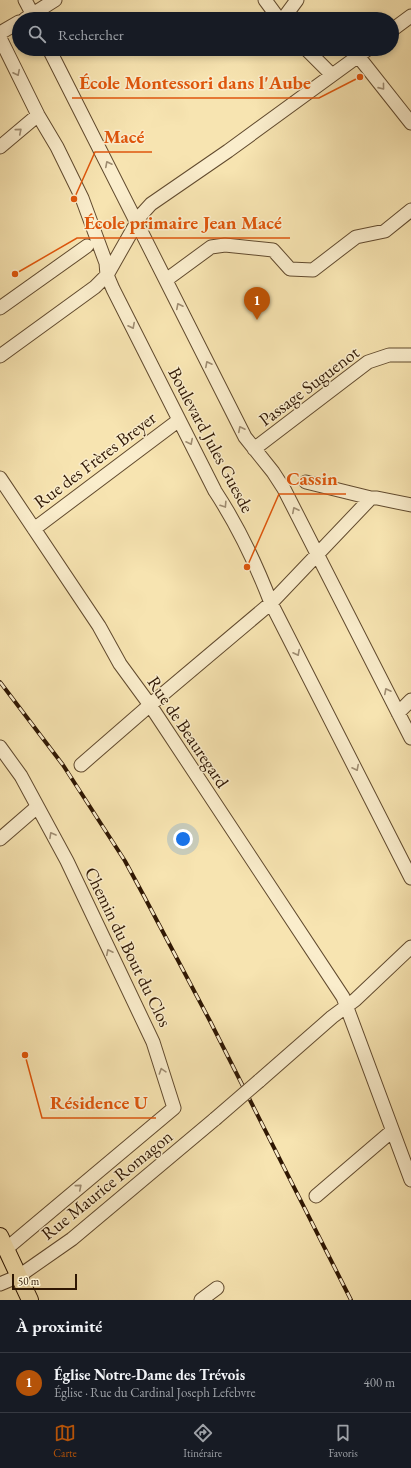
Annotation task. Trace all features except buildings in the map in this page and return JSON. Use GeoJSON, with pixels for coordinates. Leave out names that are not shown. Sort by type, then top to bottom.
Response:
{"type":"FeatureCollection","features":[{"type":"Feature","properties":{"kind":"main road"},"geometry":{"type":"LineString","coordinates":[[3,1242],[30,1300]]}},
{"type":"Feature","properties":{"kind":"street"},"geometry":{"type":"LineString","coordinates":[[25,0],[29,12]]}},
{"type":"Feature","properties":{"kind":"street"},"geometry":{"type":"LineString","coordinates":[[39,12],[55,0]]}},
{"type":"Feature","properties":{"kind":"street"},"geometry":{"type":"LineString","coordinates":[[265,0],[274,12]]}},
{"type":"Feature","properties":{"kind":"street"},"geometry":{"type":"LineString","coordinates":[[288,12],[297,0]]}},
{"type":"Feature","properties":{"kind":"street"},"geometry":{"type":"LineString","coordinates":[[399,25],[411,16]]}},
{"type":"Feature","properties":{"kind":"street"},"geometry":{"type":"LineString","coordinates":[[0,33],[12,26]]}},
{"type":"Feature","properties":{"kind":"street","name":"Boulevard Jules Guesde"},"geometry":{"type":"LineString","coordinates":[[0,38],[38,115],[57,148],[82,198],[106,263],[107,275],[113,289],[215,491],[227,509],[255,564],[271,603],[411,878]]}},
{"type":"Feature","properties":{"kind":"street","name":"Boulevard Jules Guesde"},"geometry":{"type":"LineString","coordinates":[[53,56],[246,437],[281,483],[411,738]]}},
{"type":"Feature","properties":{"kind":"street"},"geometry":{"type":"LineString","coordinates":[[313,56],[332,75]]}},
{"type":"Feature","properties":{"kind":"street"},"geometry":{"type":"LineString","coordinates":[[0,356],[95,287],[107,275],[141,215],[152,204],[359,56]]}},
{"type":"Feature","properties":{"kind":"street"},"geometry":{"type":"LineString","coordinates":[[365,56],[411,123]]}},
{"type":"Feature","properties":{"kind":"street"},"geometry":{"type":"LineString","coordinates":[[0,147],[38,115]]}},
{"type":"Feature","properties":{"kind":"street"},"geometry":{"type":"LineString","coordinates":[[166,280],[211,247],[225,245],[273,250],[290,269],[313,270],[356,237],[385,231],[411,210]]}},
{"type":"Feature","properties":{"kind":"street"},"geometry":{"type":"LineString","coordinates":[[0,308],[87,246]]}},
{"type":"Feature","properties":{"kind":"street","name":"Passage Suguenot"},"geometry":{"type":"LineString","coordinates":[[254,449],[368,362],[388,355],[411,355]]}},
{"type":"Feature","properties":{"kind":"street","name":"Rue des Frères Breyer"},"geometry":{"type":"LineString","coordinates":[[34,529],[179,420]]}},
{"type":"Feature","properties":{"kind":"street","name":"Rue de Beauregard"},"geometry":{"type":"LineString","coordinates":[[0,478],[98,626],[120,664],[150,705],[343,997],[411,1180]]}},
{"type":"Feature","properties":{"kind":"street"},"geometry":{"type":"LineString","coordinates":[[306,482],[371,498],[411,505]]}},
{"type":"Feature","properties":{"kind":"street"},"geometry":{"type":"LineString","coordinates":[[81,765],[271,603],[371,498]]}},
{"type":"Feature","properties":{"kind":"street"},"geometry":{"type":"LineString","coordinates":[[398,713],[411,700]]}},
{"type":"Feature","properties":{"kind":"street","name":"Chemin du Bout du Clos"},"geometry":{"type":"LineString","coordinates":[[0,747],[21,776],[67,861],[153,1042],[174,1108],[3,1242]]}},
{"type":"Feature","properties":{"kind":"street"},"geometry":{"type":"LineString","coordinates":[[0,839],[37,807]]}},
{"type":"Feature","properties":{"kind":"street"},"geometry":{"type":"LineString","coordinates":[[347,1006],[411,947]]}},
{"type":"Feature","properties":{"kind":"street","name":"Rue Maurice Romagon"},"geometry":{"type":"LineString","coordinates":[[0,1284],[19,1276],[72,1240],[215,1119],[332,1017],[347,1006]]}},
{"type":"Feature","properties":{"kind":"street"},"geometry":{"type":"LineString","coordinates":[[316,1196],[392,1131]]}},
{"type":"Feature","properties":{"kind":"street"},"geometry":{"type":"LineString","coordinates":[[201,1300],[217,1288]]}},
{"type":"Feature","properties":{"kind":"railway"},"geometry":{"type":"LineString","coordinates":[[0,682],[63,765],[125,861],[210,1021],[351,1300]]}},
{"type":"Feature","properties":{"kind":"place","name":"École Montessori dans l'Aube"},"geometry":{"type":"Point","coordinates":[360,77]}},
{"type":"Feature","properties":{"kind":"place","name":"Macé"},"geometry":{"type":"Point","coordinates":[74,199]}},
{"type":"Feature","properties":{"kind":"place","name":"École primaire Jean Macé"},"geometry":{"type":"Point","coordinates":[15,274]}},
{"type":"Feature","properties":{"kind":"place","name":"Église Notre-Dame des Trévois"},"geometry":{"type":"Point","coordinates":[257,320]}},
{"type":"Feature","properties":{"kind":"place","name":"Cassin"},"geometry":{"type":"Point","coordinates":[247,567]}},
{"type":"Feature","properties":{"kind":"place","name":"Résidence U"},"geometry":{"type":"Point","coordinates":[25,1055]}}]}
